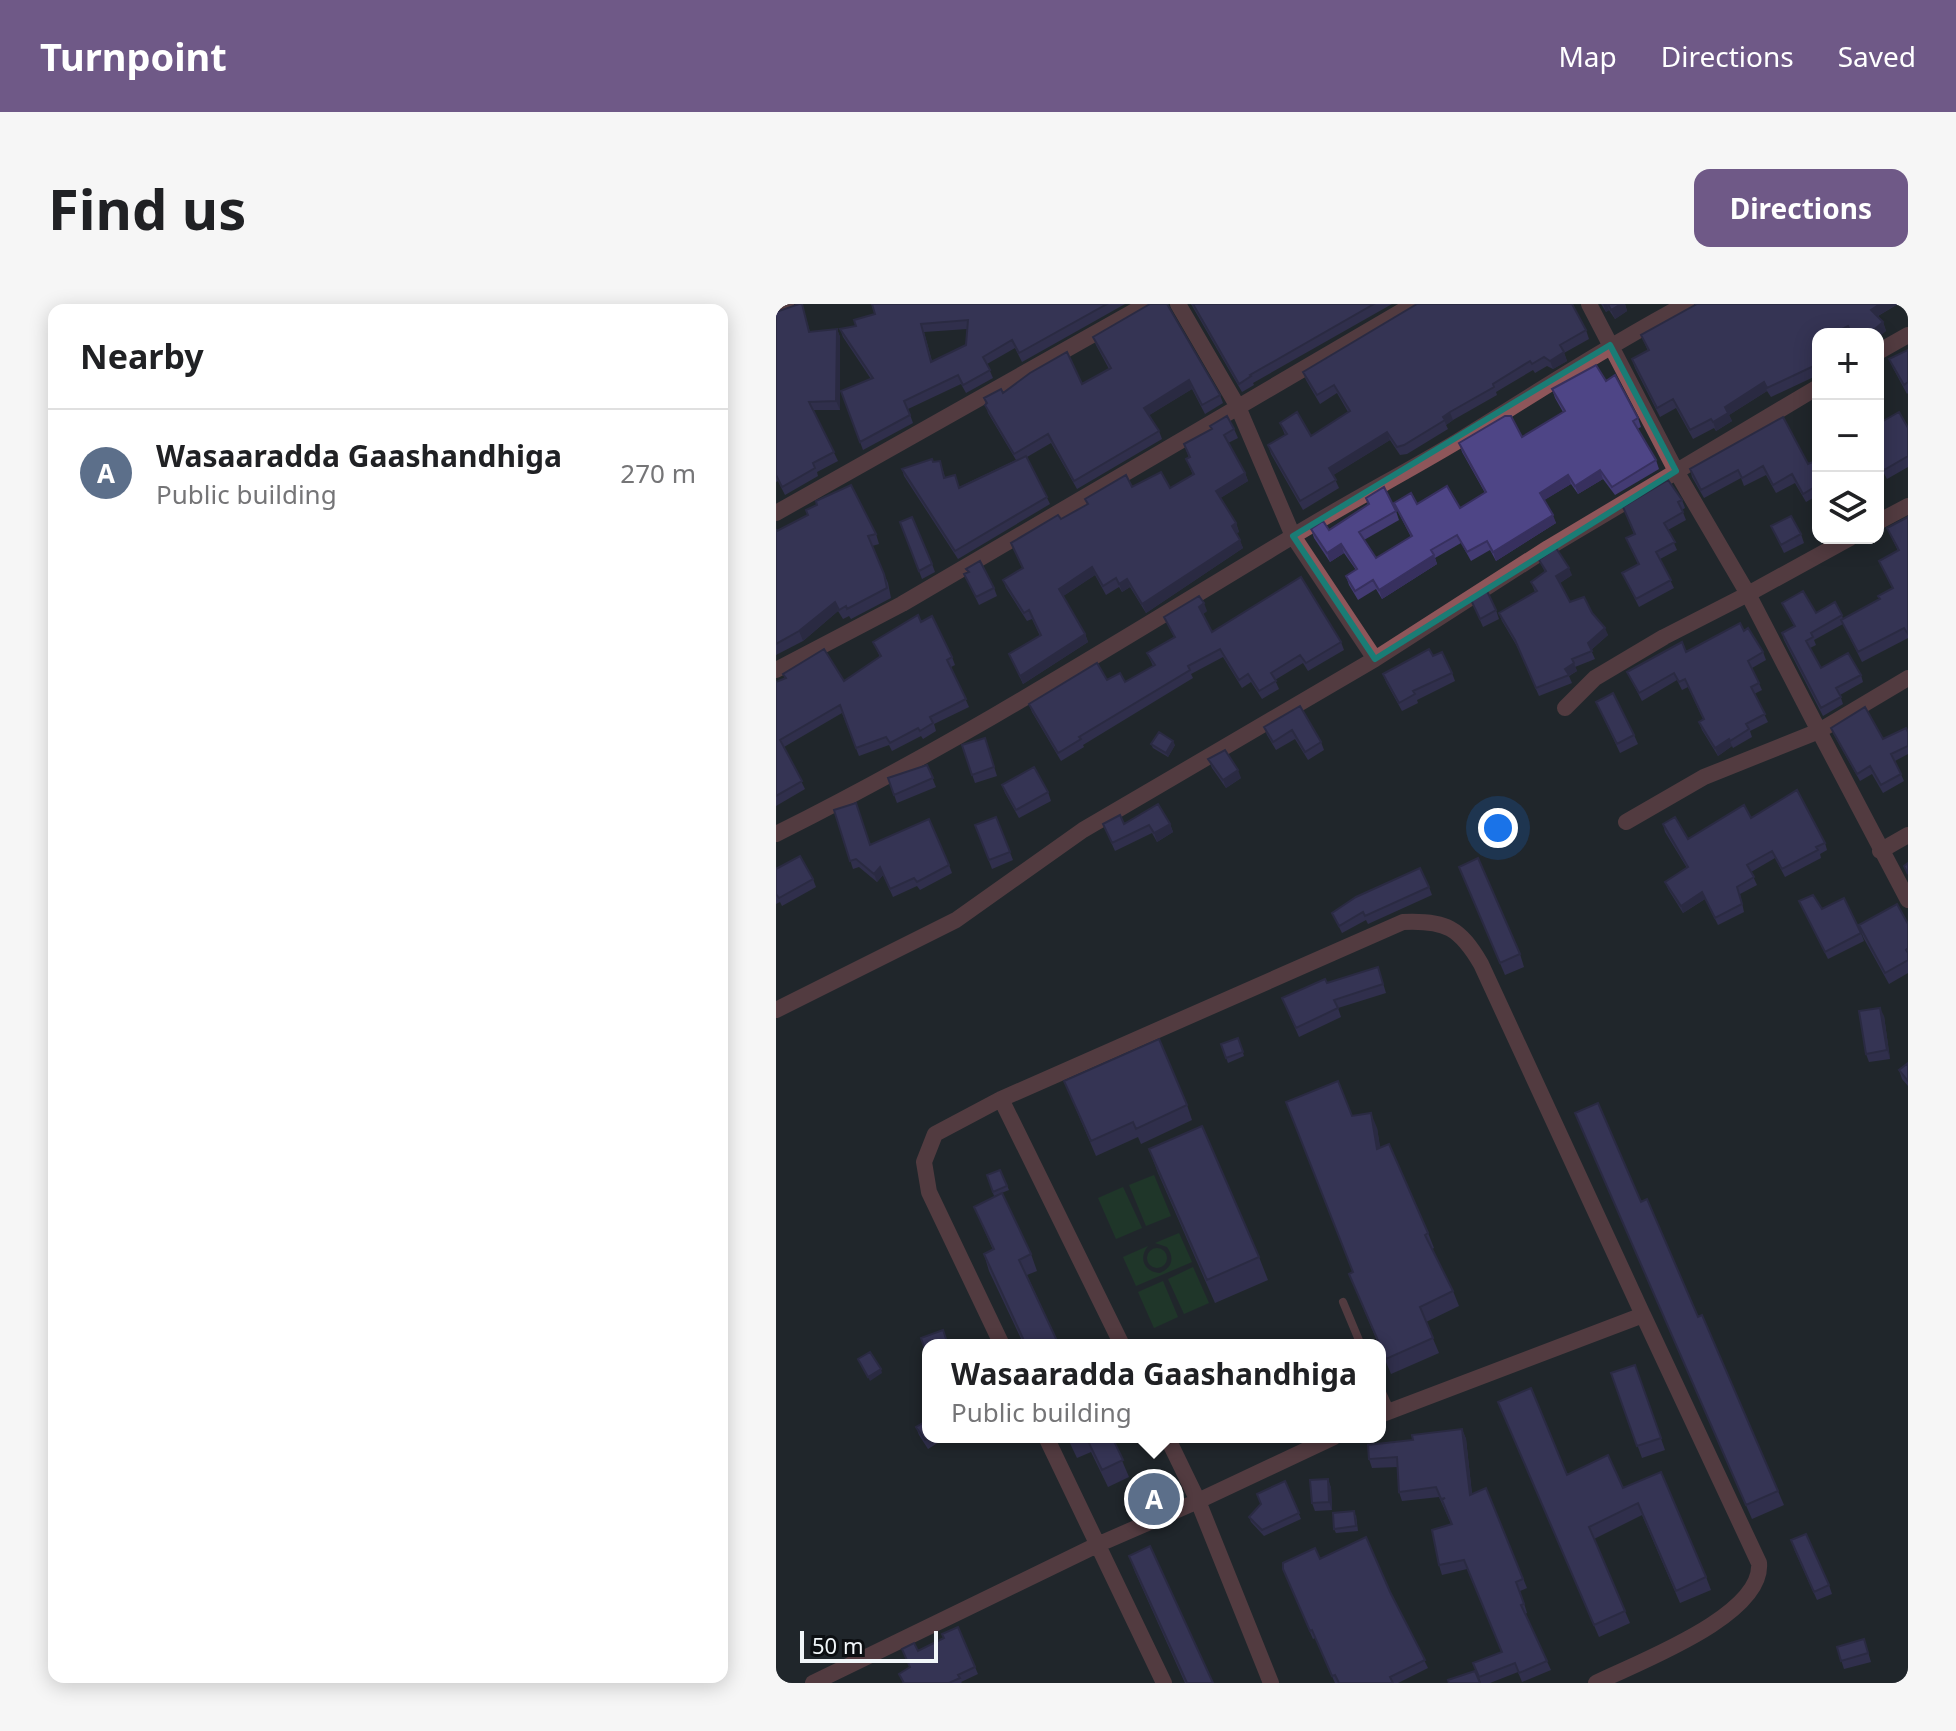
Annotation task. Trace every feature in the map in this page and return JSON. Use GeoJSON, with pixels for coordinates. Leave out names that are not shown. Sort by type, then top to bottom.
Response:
{"type":"FeatureCollection","features":[{"type":"Feature","properties":{"kind":"street"},"geometry":{"type":"LineString","coordinates":[[776,308],[786,304]]}},
{"type":"Feature","properties":{"kind":"street"},"geometry":{"type":"LineString","coordinates":[[776,513],[1147,304]]}},
{"type":"Feature","properties":{"kind":"street"},"geometry":{"type":"LineString","coordinates":[[1178,304],[1238,407],[1293,536],[1375,659]]}},
{"type":"Feature","properties":{"kind":"street"},"geometry":{"type":"LineString","coordinates":[[776,670],[902,604],[1414,304]]}},
{"type":"Feature","properties":{"kind":"street"},"geometry":{"type":"LineString","coordinates":[[1589,304],[1676,471],[1748,594],[1908,900]]}},
{"type":"Feature","properties":{"kind":"street"},"geometry":{"type":"LineString","coordinates":[[776,834],[1110,649],[1293,536],[1456,442],[1610,345],[1686,304]]}},
{"type":"Feature","properties":{"kind":"street"},"geometry":{"type":"LineString","coordinates":[[1884,349],[1908,335]]}},
{"type":"Feature","properties":{"kind":"street"},"geometry":{"type":"LineString","coordinates":[[776,1010],[956,920],[1083,830],[1375,659],[1548,548],[1812,391]]}},
{"type":"Feature","properties":{"kind":"street"},"geometry":{"type":"LineString","coordinates":[[1884,519],[1908,506]]}},
{"type":"Feature","properties":{"kind":"street"},"geometry":{"type":"LineString","coordinates":[[1565,708],[1595,678],[1664,637],[1839,544]]}},
{"type":"Feature","properties":{"kind":"street"},"geometry":{"type":"LineString","coordinates":[[1626,822],[1704,777],[1819,731],[1908,678]]}},
{"type":"Feature","properties":{"kind":"street"},"geometry":{"type":"LineString","coordinates":[[1880,851],[1908,835]]}},
{"type":"Feature","properties":{"kind":"street"},"geometry":{"type":"LineString","coordinates":[[999,1339],[929,1192],[924,1162],[935,1134],[1001,1099],[1403,922],[1423,921],[1449,928],[1467,939],[1481,964],[1759,1563],[1759,1574],[1745,1598],[1727,1617],[1596,1683]]}},
{"type":"Feature","properties":{"kind":"street"},"geometry":{"type":"LineString","coordinates":[[1001,1099],[1119,1339]]}},
{"type":"Feature","properties":{"kind":"street"},"geometry":{"type":"LineString","coordinates":[[1386,1413],[1643,1315]]}},
{"type":"Feature","properties":{"kind":"street"},"geometry":{"type":"LineString","coordinates":[[1049,1443],[1164,1683]]}},
{"type":"Feature","properties":{"kind":"street"},"geometry":{"type":"LineString","coordinates":[[1170,1443],[1198,1501],[1271,1683]]}},
{"type":"Feature","properties":{"kind":"street"},"geometry":{"type":"LineString","coordinates":[[813,1683],[1097,1545],[1321,1443]]}},
{"type":"Feature","properties":{"kind":"lane"},"geometry":{"type":"LineString","coordinates":[[1343,1302],[1358,1339]]}},
{"type":"Feature","properties":{"kind":"highlighted area"},"geometry":{"type":"Polygon","coordinates":[[[1610,345],[1676,471],[1375,659],[1293,536],[1610,345]]]}},
{"type":"Feature","properties":{"kind":"green space"},"geometry":{"type":"Polygon","coordinates":[[[1154,1175],[1171,1216],[1146,1226],[1129,1185],[1154,1175]]]}},
{"type":"Feature","properties":{"kind":"green space"},"geometry":{"type":"Polygon","coordinates":[[[1123,1187],[1142,1228],[1116,1239],[1098,1198],[1123,1187]]]}},
{"type":"Feature","properties":{"kind":"green space"},"geometry":{"type":"Polygon","coordinates":[[[1179,1233],[1192,1262],[1136,1286],[1123,1257],[1148,1246],[1143,1255],[1144,1264],[1160,1273],[1170,1265],[1171,1255],[1167,1247],[1155,1243],[1179,1233]]]}},
{"type":"Feature","properties":{"kind":"green space"},"geometry":{"type":"Polygon","coordinates":[[[1157,1248],[1164,1251],[1167,1258],[1164,1265],[1157,1268],[1150,1265],[1147,1258],[1150,1251],[1157,1248]]]}},
{"type":"Feature","properties":{"kind":"green space"},"geometry":{"type":"Polygon","coordinates":[[[1193,1267],[1209,1303],[1184,1314],[1168,1279],[1193,1267]]]}},
{"type":"Feature","properties":{"kind":"green space"},"geometry":{"type":"Polygon","coordinates":[[[1163,1281],[1178,1317],[1154,1328],[1138,1292],[1163,1281]]]}},
{"type":"Feature","properties":{"kind":"building"},"geometry":{"type":"Polygon","coordinates":[[[802,304],[809,332],[837,329],[836,401],[809,402],[834,452],[813,463],[815,468],[782,487],[776,475],[776,312],[802,304]]]}},
{"type":"Feature","properties":{"kind":"building"},"geometry":{"type":"Polygon","coordinates":[[[872,304],[1107,304],[1019,353],[1012,340],[983,357],[990,370],[963,385],[958,375],[904,401],[910,415],[860,442],[841,391],[873,378],[840,329],[856,326],[854,320],[875,314],[872,304]],[[968,320],[921,324],[931,362],[966,345],[968,320]]]}},
{"type":"Feature","properties":{"kind":"building"},"geometry":{"type":"Polygon","coordinates":[[[1150,304],[1167,304],[1220,395],[1202,405],[1189,380],[1144,408],[1159,431],[1074,481],[1048,434],[1014,454],[985,405],[984,398],[1001,389],[1003,393],[1067,352],[1082,384],[1111,368],[1093,337],[1150,304]]]}},
{"type":"Feature","properties":{"kind":"building"},"geometry":{"type":"Polygon","coordinates":[[[1193,304],[1374,304],[1239,384],[1193,304]]]}},
{"type":"Feature","properties":{"kind":"building"},"geometry":{"type":"Polygon","coordinates":[[[1417,304],[1572,304],[1586,330],[1560,345],[1564,352],[1550,361],[1544,357],[1532,364],[1530,361],[1404,445],[1397,447],[1387,432],[1329,468],[1336,480],[1300,501],[1268,445],[1287,434],[1280,423],[1297,412],[1311,436],[1350,411],[1334,385],[1317,395],[1303,372],[1417,304]]]}},
{"type":"Feature","properties":{"kind":"building"},"geometry":{"type":"Polygon","coordinates":[[[1697,304],[1880,304],[1871,310],[1883,322],[1876,328],[1812,328],[1812,367],[1767,388],[1764,382],[1725,407],[1728,413],[1690,430],[1673,399],[1657,408],[1632,359],[1649,350],[1641,335],[1697,304]]]}},
{"type":"Feature","properties":{"kind":"building"},"geometry":{"type":"Polygon","coordinates":[[[1908,350],[1908,382],[1904,385],[1889,359],[1908,350]]]}},
{"type":"Feature","properties":{"kind":"building"},"geometry":{"type":"Polygon","coordinates":[[[1596,365],[1606,381],[1615,375],[1638,418],[1633,421],[1656,460],[1612,487],[1600,470],[1575,486],[1568,475],[1540,493],[1553,515],[1493,552],[1487,541],[1467,552],[1457,535],[1431,550],[1434,555],[1379,590],[1373,580],[1355,591],[1346,576],[1357,569],[1341,544],[1327,553],[1311,529],[1323,521],[1329,530],[1369,504],[1366,498],[1384,487],[1396,511],[1359,532],[1376,558],[1412,536],[1394,503],[1411,493],[1417,504],[1447,486],[1460,508],[1486,492],[1459,443],[1505,416],[1511,416],[1522,437],[1565,411],[1552,389],[1596,365]]]}},
{"type":"Feature","properties":{"kind":"building"},"geometry":{"type":"Polygon","coordinates":[[[1899,412],[1908,428],[1908,456],[1884,470],[1884,421],[1899,412]]]}},
{"type":"Feature","properties":{"kind":"building"},"geometry":{"type":"Polygon","coordinates":[[[1227,416],[1234,429],[1224,435],[1245,473],[1216,491],[1236,523],[1232,526],[1240,540],[1142,604],[1127,579],[1119,584],[1116,578],[1103,586],[1092,567],[1059,589],[1085,634],[1020,676],[1009,654],[1041,635],[1029,610],[1024,613],[1003,580],[1023,568],[1011,543],[1058,515],[1061,519],[1088,504],[1085,499],[1126,475],[1132,487],[1161,472],[1170,488],[1194,474],[1186,459],[1190,457],[1184,444],[1212,429],[1210,426],[1227,416]]]}},
{"type":"Feature","properties":{"kind":"building"},"geometry":{"type":"Polygon","coordinates":[[[1783,417],[1808,464],[1812,462],[1812,489],[1803,494],[1792,474],[1773,485],[1763,466],[1742,478],[1738,470],[1701,490],[1690,469],[1783,417]]]}},
{"type":"Feature","properties":{"kind":"building"},"geometry":{"type":"Polygon","coordinates":[[[1026,456],[1047,497],[955,551],[902,469],[932,459],[933,462],[940,461],[944,478],[955,475],[959,488],[1026,456]]]}},
{"type":"Feature","properties":{"kind":"building"},"geometry":{"type":"Polygon","coordinates":[[[1668,480],[1682,500],[1678,502],[1683,512],[1664,523],[1675,542],[1656,552],[1671,580],[1636,599],[1622,573],[1639,564],[1626,538],[1635,534],[1623,507],[1668,480]]]}},
{"type":"Feature","properties":{"kind":"building"},"geometry":{"type":"Polygon","coordinates":[[[851,485],[876,534],[868,536],[887,588],[847,609],[846,606],[839,610],[835,602],[799,631],[776,644],[776,530],[808,515],[806,510],[817,505],[816,501],[851,485]]]}},
{"type":"Feature","properties":{"kind":"building"},"geometry":{"type":"Polygon","coordinates":[[[1791,516],[1801,534],[1781,545],[1771,526],[1791,516]]]}},
{"type":"Feature","properties":{"kind":"building"},"geometry":{"type":"Polygon","coordinates":[[[912,517],[932,564],[919,571],[900,522],[912,517]]]}},
{"type":"Feature","properties":{"kind":"building"},"geometry":{"type":"Polygon","coordinates":[[[1908,517],[1908,634],[1904,628],[1858,652],[1841,620],[1880,599],[1878,596],[1893,588],[1879,561],[1899,550],[1887,528],[1908,517]]]}},
{"type":"Feature","properties":{"kind":"building"},"geometry":{"type":"Polygon","coordinates":[[[1556,548],[1569,568],[1556,576],[1570,602],[1584,597],[1605,628],[1588,643],[1592,651],[1572,659],[1574,663],[1565,669],[1569,675],[1536,688],[1515,640],[1499,613],[1537,591],[1531,582],[1546,571],[1539,560],[1556,548]]]}},
{"type":"Feature","properties":{"kind":"building"},"geometry":{"type":"Polygon","coordinates":[[[980,561],[994,588],[976,597],[964,574],[969,572],[966,569],[980,561]]]}},
{"type":"Feature","properties":{"kind":"building"},"geometry":{"type":"Polygon","coordinates":[[[1301,577],[1341,642],[1306,663],[1300,655],[1271,673],[1276,681],[1259,691],[1248,674],[1239,680],[1220,649],[1188,666],[1190,670],[1058,753],[1029,704],[1097,663],[1107,680],[1120,673],[1125,682],[1155,665],[1147,653],[1175,637],[1164,617],[1199,596],[1204,603],[1199,607],[1212,632],[1301,577]]]}},
{"type":"Feature","properties":{"kind":"building"},"geometry":{"type":"Polygon","coordinates":[[[1487,591],[1496,610],[1480,619],[1471,600],[1487,591]]]}},
{"type":"Feature","properties":{"kind":"building"},"geometry":{"type":"Polygon","coordinates":[[[1803,591],[1816,613],[1835,602],[1842,615],[1811,633],[1813,637],[1806,641],[1821,668],[1848,653],[1861,675],[1836,688],[1841,697],[1821,708],[1782,633],[1795,626],[1782,603],[1803,591]]]}},
{"type":"Feature","properties":{"kind":"building"},"geometry":{"type":"Polygon","coordinates":[[[918,615],[921,622],[932,616],[952,657],[947,660],[966,699],[930,717],[933,723],[920,731],[918,728],[890,743],[886,737],[856,748],[840,705],[780,740],[802,781],[776,796],[776,682],[786,678],[783,674],[824,649],[844,681],[881,656],[873,642],[918,615]]]}},
{"type":"Feature","properties":{"kind":"building"},"geometry":{"type":"Polygon","coordinates":[[[1740,623],[1744,631],[1748,628],[1763,652],[1748,661],[1759,683],[1751,687],[1765,714],[1746,724],[1749,729],[1715,748],[1699,722],[1704,719],[1685,679],[1679,682],[1674,673],[1639,693],[1627,672],[1682,642],[1686,652],[1740,623]]]}},
{"type":"Feature","properties":{"kind":"building"},"geometry":{"type":"Polygon","coordinates":[[[1429,649],[1433,656],[1442,652],[1452,673],[1413,691],[1415,694],[1399,703],[1383,674],[1429,649]]]}},
{"type":"Feature","properties":{"kind":"building"},"geometry":{"type":"Polygon","coordinates":[[[1613,693],[1634,735],[1617,744],[1596,702],[1613,693]]]}},
{"type":"Feature","properties":{"kind":"building"},"geometry":{"type":"Polygon","coordinates":[[[1300,706],[1321,742],[1305,752],[1292,730],[1273,742],[1264,727],[1300,706]]]}},
{"type":"Feature","properties":{"kind":"building"},"geometry":{"type":"Polygon","coordinates":[[[1865,707],[1883,739],[1906,728],[1908,732],[1908,746],[1891,754],[1901,774],[1881,785],[1870,766],[1857,774],[1831,728],[1865,707]]]}},
{"type":"Feature","properties":{"kind":"building"},"geometry":{"type":"Polygon","coordinates":[[[1159,732],[1173,741],[1166,753],[1151,744],[1159,732]]]}},
{"type":"Feature","properties":{"kind":"building"},"geometry":{"type":"Polygon","coordinates":[[[985,738],[994,767],[972,775],[962,745],[985,738]]]}},
{"type":"Feature","properties":{"kind":"building"},"geometry":{"type":"Polygon","coordinates":[[[1225,750],[1238,770],[1223,780],[1208,759],[1225,750]]]}},
{"type":"Feature","properties":{"kind":"building"},"geometry":{"type":"Polygon","coordinates":[[[927,765],[933,778],[894,795],[888,778],[927,765]]]}},
{"type":"Feature","properties":{"kind":"building"},"geometry":{"type":"Polygon","coordinates":[[[1034,767],[1048,792],[1016,810],[1002,785],[1034,767]]]}},
{"type":"Feature","properties":{"kind":"building"},"geometry":{"type":"Polygon","coordinates":[[[1797,790],[1825,843],[1816,847],[1818,850],[1782,869],[1772,851],[1747,865],[1754,877],[1737,887],[1742,904],[1715,918],[1702,892],[1681,906],[1665,882],[1688,867],[1663,824],[1675,817],[1688,839],[1744,805],[1751,818],[1797,790]]]}},
{"type":"Feature","properties":{"kind":"building"},"geometry":{"type":"Polygon","coordinates":[[[856,803],[870,845],[929,819],[949,865],[917,882],[914,878],[890,889],[880,867],[874,874],[856,859],[850,861],[834,810],[856,803]]]}},
{"type":"Feature","properties":{"kind":"building"},"geometry":{"type":"Polygon","coordinates":[[[1158,804],[1170,824],[1154,833],[1149,825],[1112,843],[1103,824],[1120,815],[1124,824],[1158,804]]]}},
{"type":"Feature","properties":{"kind":"building"},"geometry":{"type":"Polygon","coordinates":[[[996,817],[1010,852],[989,860],[975,825],[996,817]]]}},
{"type":"Feature","properties":{"kind":"building"},"geometry":{"type":"Polygon","coordinates":[[[800,856],[813,879],[779,898],[776,894],[776,869],[800,856]]]}},
{"type":"Feature","properties":{"kind":"building"},"geometry":{"type":"Polygon","coordinates":[[[1478,858],[1520,954],[1500,963],[1459,867],[1478,858]]]}},
{"type":"Feature","properties":{"kind":"building"},"geometry":{"type":"Polygon","coordinates":[[[1420,868],[1429,887],[1365,916],[1363,912],[1339,926],[1332,913],[1356,897],[1420,868]]]}},
{"type":"Feature","properties":{"kind":"building"},"geometry":{"type":"Polygon","coordinates":[[[1813,895],[1822,909],[1844,898],[1861,933],[1825,952],[1799,901],[1813,895]]]}},
{"type":"Feature","properties":{"kind":"building"},"geometry":{"type":"Polygon","coordinates":[[[1897,904],[1908,924],[1908,960],[1885,973],[1859,925],[1897,904]]]}},
{"type":"Feature","properties":{"kind":"building"},"geometry":{"type":"Polygon","coordinates":[[[1378,967],[1383,984],[1334,1000],[1338,1008],[1296,1028],[1282,998],[1325,979],[1327,983],[1378,967]]]}},
{"type":"Feature","properties":{"kind":"building"},"geometry":{"type":"Polygon","coordinates":[[[1880,1008],[1887,1050],[1866,1054],[1859,1011],[1880,1008]]]}},
{"type":"Feature","properties":{"kind":"building"},"geometry":{"type":"Polygon","coordinates":[[[1238,1038],[1243,1052],[1226,1058],[1221,1044],[1238,1038]]]}},
{"type":"Feature","properties":{"kind":"building"},"geometry":{"type":"Polygon","coordinates":[[[1159,1039],[1187,1105],[1136,1129],[1133,1122],[1091,1141],[1064,1081],[1159,1039]]]}},
{"type":"Feature","properties":{"kind":"building"},"geometry":{"type":"Polygon","coordinates":[[[1908,1063],[1908,1081],[1899,1070],[1908,1063]]]}},
{"type":"Feature","properties":{"kind":"building"},"geometry":{"type":"Polygon","coordinates":[[[1338,1081],[1352,1116],[1371,1113],[1377,1149],[1389,1144],[1428,1233],[1425,1235],[1453,1291],[1420,1307],[1433,1338],[1386,1359],[1386,1339],[1377,1339],[1349,1274],[1353,1272],[1286,1102],[1338,1081]]]}},
{"type":"Feature","properties":{"kind":"building"},"geometry":{"type":"Polygon","coordinates":[[[1598,1103],[1641,1202],[1647,1199],[1698,1317],[1702,1315],[1778,1491],[1746,1505],[1575,1113],[1598,1103]]]}},
{"type":"Feature","properties":{"kind":"building"},"geometry":{"type":"Polygon","coordinates":[[[1202,1126],[1259,1257],[1207,1280],[1149,1149],[1202,1126]]]}},
{"type":"Feature","properties":{"kind":"building"},"geometry":{"type":"Polygon","coordinates":[[[1000,1170],[1007,1186],[993,1192],[987,1175],[1000,1170]]]}},
{"type":"Feature","properties":{"kind":"building"},"geometry":{"type":"Polygon","coordinates":[[[1002,1193],[1031,1254],[1019,1260],[1056,1339],[1023,1339],[984,1254],[994,1249],[974,1207],[1002,1193]]]}},
{"type":"Feature","properties":{"kind":"building"},"geometry":{"type":"Polygon","coordinates":[[[943,1330],[946,1339],[922,1341],[921,1338],[943,1330]]]}},
{"type":"Feature","properties":{"kind":"building"},"geometry":{"type":"Polygon","coordinates":[[[870,1352],[881,1369],[868,1377],[858,1359],[870,1352]]]}},
{"type":"Feature","properties":{"kind":"building"},"geometry":{"type":"Polygon","coordinates":[[[1635,1365],[1661,1438],[1637,1446],[1611,1373],[1635,1365]]]}},
{"type":"Feature","properties":{"kind":"building"},"geometry":{"type":"Polygon","coordinates":[[[1531,1388],[1567,1475],[1608,1455],[1623,1488],[1661,1472],[1706,1577],[1676,1591],[1638,1503],[1589,1527],[1625,1611],[1594,1625],[1498,1402],[1531,1388]]]}},
{"type":"Feature","properties":{"kind":"building"},"geometry":{"type":"Polygon","coordinates":[[[1462,1429],[1470,1495],[1486,1488],[1523,1579],[1516,1582],[1524,1604],[1521,1605],[1547,1661],[1519,1673],[1515,1663],[1479,1677],[1473,1663],[1502,1652],[1464,1560],[1439,1565],[1432,1530],[1452,1524],[1442,1500],[1445,1498],[1441,1499],[1436,1487],[1399,1492],[1397,1457],[1369,1459],[1368,1445],[1413,1440],[1412,1435],[1462,1429]]]}},
{"type":"Feature","properties":{"kind":"building"},"geometry":{"type":"Polygon","coordinates":[[[1089,1443],[1115,1443],[1123,1460],[1102,1470],[1089,1443]]]}},
{"type":"Feature","properties":{"kind":"building"},"geometry":{"type":"Polygon","coordinates":[[[1328,1479],[1329,1502],[1312,1503],[1310,1480],[1328,1479]]]}},
{"type":"Feature","properties":{"kind":"building"},"geometry":{"type":"Polygon","coordinates":[[[1285,1481],[1299,1513],[1262,1530],[1249,1517],[1261,1504],[1257,1494],[1285,1481]]]}},
{"type":"Feature","properties":{"kind":"building"},"geometry":{"type":"Polygon","coordinates":[[[1354,1511],[1356,1526],[1334,1529],[1333,1513],[1354,1511]]]}},
{"type":"Feature","properties":{"kind":"building"},"geometry":{"type":"Polygon","coordinates":[[[1806,1534],[1829,1585],[1814,1592],[1791,1540],[1806,1534]]]}},
{"type":"Feature","properties":{"kind":"building"},"geometry":{"type":"Polygon","coordinates":[[[1366,1537],[1425,1660],[1390,1677],[1393,1683],[1339,1683],[1335,1675],[1332,1676],[1310,1631],[1283,1563],[1315,1548],[1320,1559],[1366,1537]]]}},
{"type":"Feature","properties":{"kind":"building"},"geometry":{"type":"Polygon","coordinates":[[[1150,1546],[1213,1683],[1187,1683],[1129,1556],[1150,1546]]]}},
{"type":"Feature","properties":{"kind":"building"},"geometry":{"type":"Polygon","coordinates":[[[958,1627],[975,1667],[949,1683],[904,1683],[899,1674],[910,1667],[902,1649],[914,1643],[918,1651],[958,1627]]]}},
{"type":"Feature","properties":{"kind":"building"},"geometry":{"type":"Polygon","coordinates":[[[1864,1639],[1868,1653],[1841,1661],[1837,1647],[1864,1639]]]}},
{"type":"Feature","properties":{"kind":"building"},"geometry":{"type":"Polygon","coordinates":[[[1475,1671],[1480,1683],[1449,1683],[1448,1680],[1475,1671]]]}},
{"type":"Feature","properties":{"kind":"place","name":"Wasaaradda Gaashandhiga"},"geometry":{"type":"Point","coordinates":[1154,1499]}}]}
